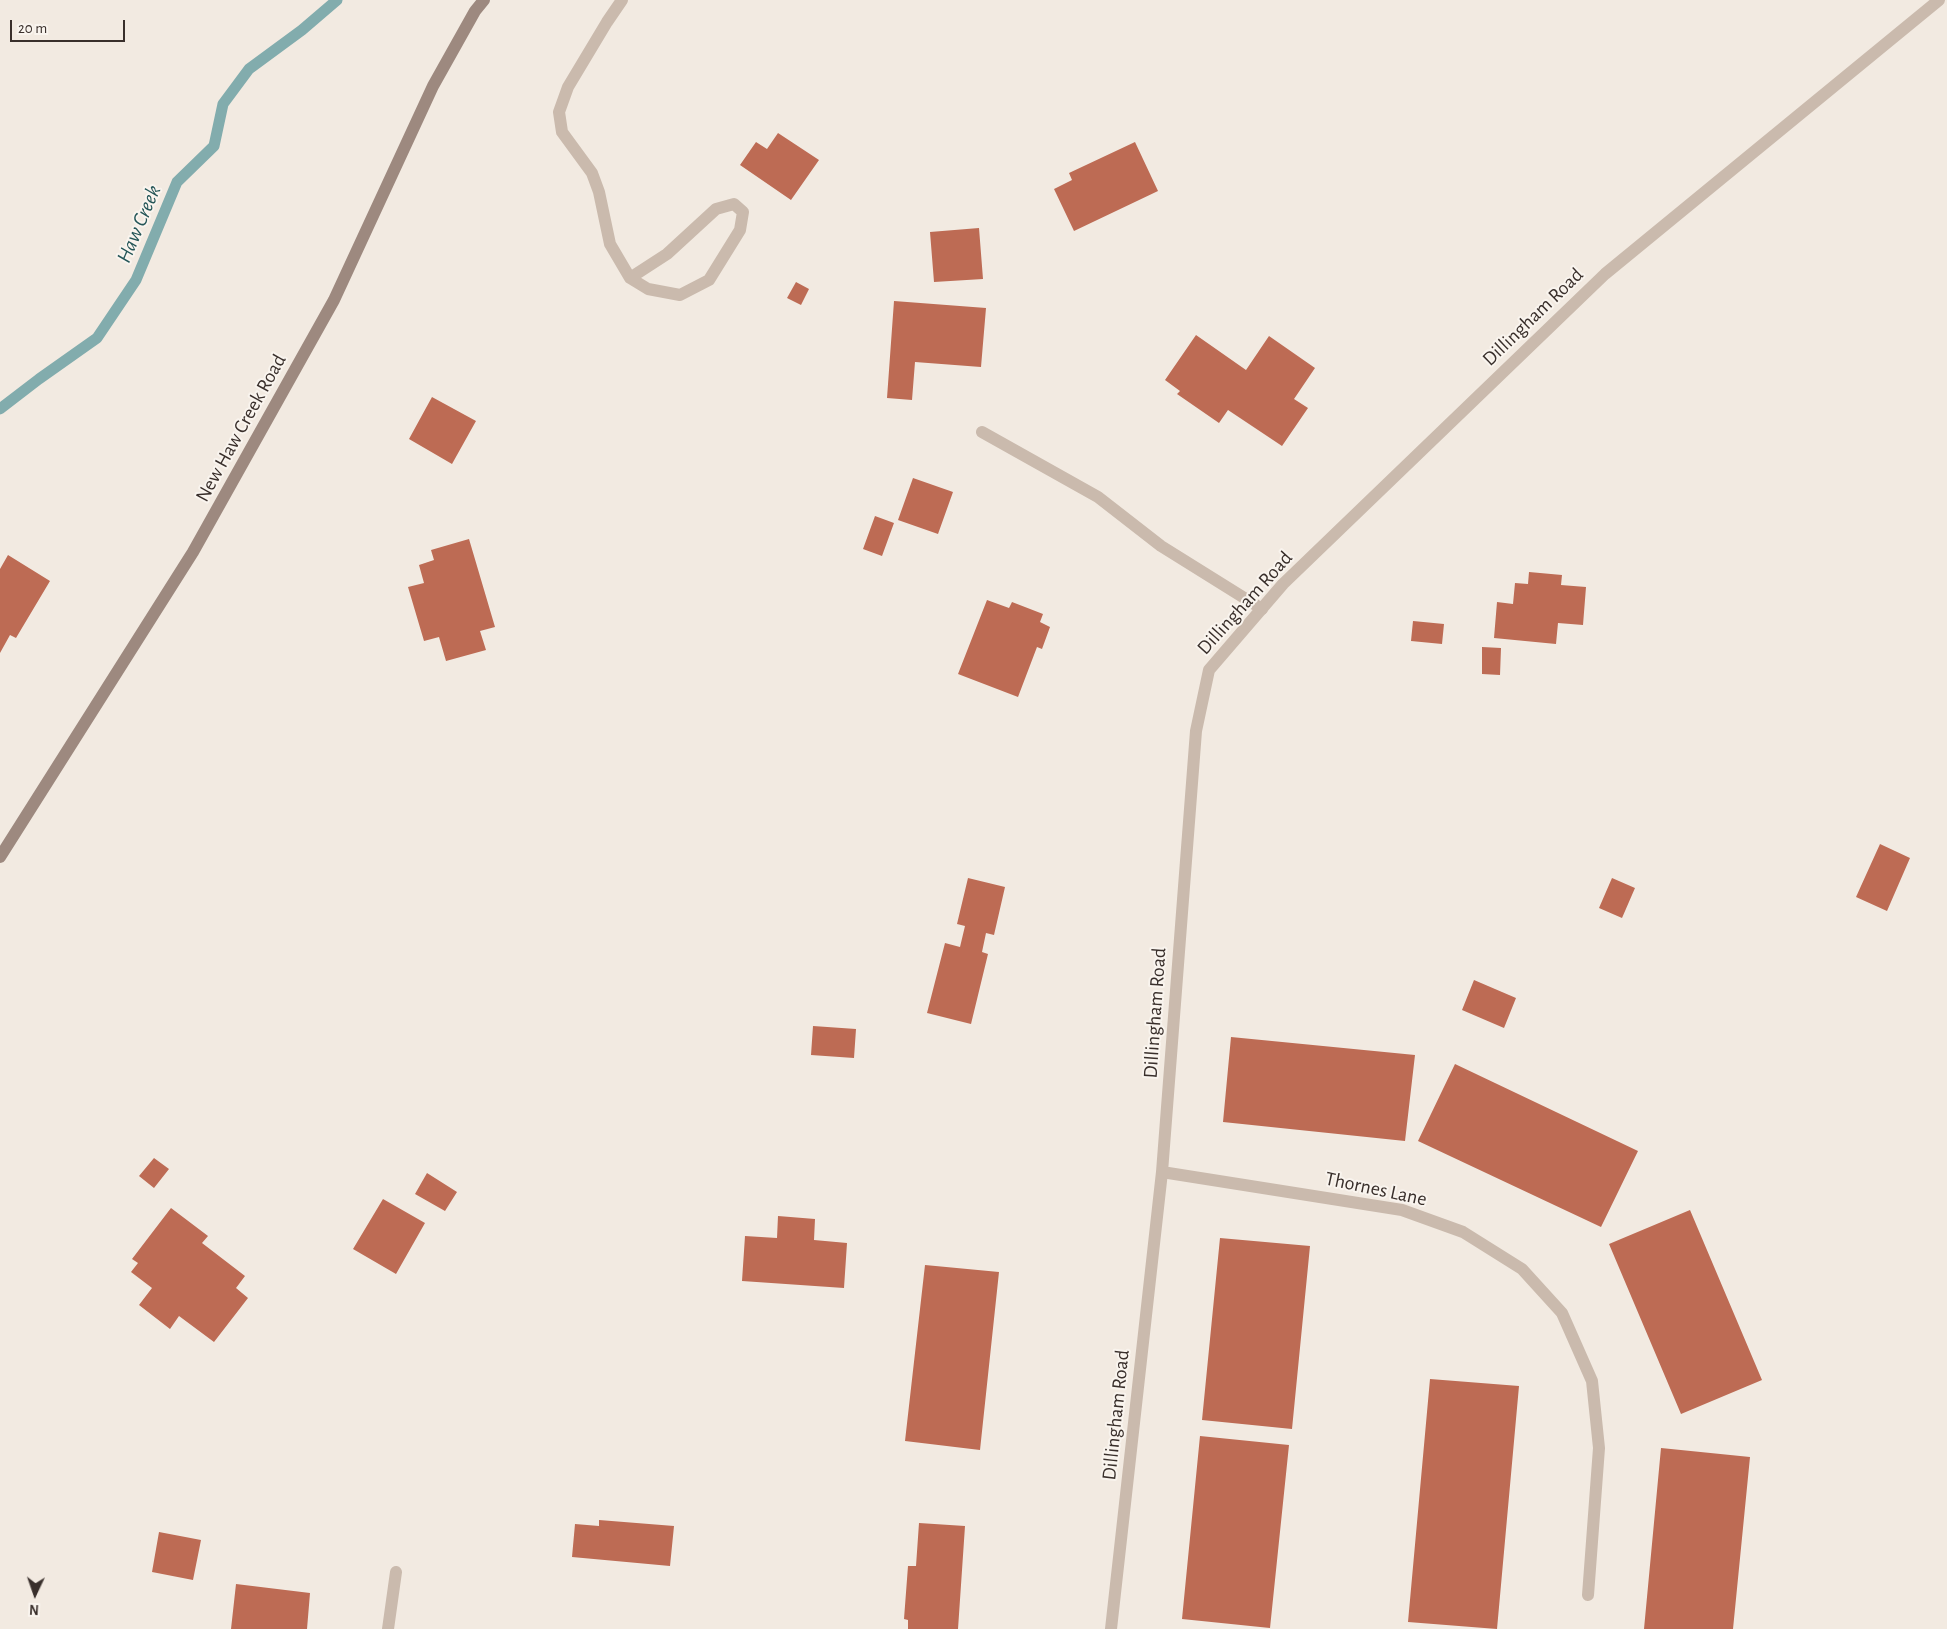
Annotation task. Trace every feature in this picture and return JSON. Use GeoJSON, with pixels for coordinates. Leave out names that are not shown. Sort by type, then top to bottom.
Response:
{"type":"FeatureCollection","features":[{"type":"Feature","properties":{"kind":"street","name":"New Haw Creek Road"},"geometry":{"type":"LineString","coordinates":[[0,857],[198,543],[334,300],[433,86],[475,11],[484,0]]}},
{"type":"Feature","properties":{"kind":"street"},"geometry":{"type":"LineString","coordinates":[[622,0],[568,87],[559,112],[562,132],[592,173],[599,192],[610,244],[630,278],[648,289],[680,295],[708,280],[740,230],[743,212],[734,204],[716,208],[667,254],[630,278]]}},
{"type":"Feature","properties":{"kind":"street","name":"Dillingham Road"},"geometry":{"type":"LineString","coordinates":[[1111,1629],[1162,1172],[1196,731],[1209,670],[1283,584],[1605,274],[1939,0]]}},
{"type":"Feature","properties":{"kind":"street"},"geometry":{"type":"LineString","coordinates":[[982,432],[1098,497],[1161,546],[1262,609]]}},
{"type":"Feature","properties":{"kind":"street","name":"Thornes Lane"},"geometry":{"type":"LineString","coordinates":[[1162,1172],[1402,1210],[1463,1232],[1522,1269],[1562,1313],[1592,1381],[1599,1448],[1588,1595]]}},
{"type":"Feature","properties":{"kind":"street"},"geometry":{"type":"LineString","coordinates":[[388,1629],[396,1572]]}},
{"type":"Feature","properties":{"kind":"building"},"geometry":{"type":"Polygon","coordinates":[[[778,133],[819,160],[791,200],[740,165],[756,142],[767,149],[778,133]]]}},
{"type":"Feature","properties":{"kind":"building"},"geometry":{"type":"Polygon","coordinates":[[[1135,142],[1158,191],[1074,231],[1054,189],[1072,180],[1069,173],[1135,142]]]}},
{"type":"Feature","properties":{"kind":"building"},"geometry":{"type":"Polygon","coordinates":[[[979,228],[983,279],[934,282],[930,232],[979,228]]]}},
{"type":"Feature","properties":{"kind":"building"},"geometry":{"type":"Polygon","coordinates":[[[796,282],[809,289],[801,305],[787,298],[796,282]]]}},
{"type":"Feature","properties":{"kind":"building"},"geometry":{"type":"Polygon","coordinates":[[[894,301],[986,308],[981,367],[915,362],[912,400],[887,398],[894,301]]]}},
{"type":"Feature","properties":{"kind":"building"},"geometry":{"type":"Polygon","coordinates":[[[1196,335],[1246,370],[1269,336],[1315,368],[1294,399],[1308,408],[1282,446],[1228,410],[1219,423],[1177,394],[1180,391],[1165,380],[1196,335]]]}},
{"type":"Feature","properties":{"kind":"building"},"geometry":{"type":"Polygon","coordinates":[[[432,397],[476,421],[452,464],[409,439],[432,397]]]}},
{"type":"Feature","properties":{"kind":"building"},"geometry":{"type":"Polygon","coordinates":[[[913,478],[953,492],[938,534],[898,520],[913,478]]]}},
{"type":"Feature","properties":{"kind":"building"},"geometry":{"type":"Polygon","coordinates":[[[875,516],[894,523],[882,556],[863,549],[875,516]]]}},
{"type":"Feature","properties":{"kind":"building"},"geometry":{"type":"Polygon","coordinates":[[[469,539],[495,627],[480,631],[486,650],[446,661],[439,637],[424,641],[408,587],[424,583],[419,565],[434,560],[431,550],[469,539]]]}},
{"type":"Feature","properties":{"kind":"building"},"geometry":{"type":"Polygon","coordinates":[[[8,555],[50,581],[16,638],[10,635],[0,653],[0,569],[8,555]]]}},
{"type":"Feature","properties":{"kind":"building"},"geometry":{"type":"Polygon","coordinates":[[[1529,572],[1562,575],[1561,585],[1586,587],[1583,625],[1558,623],[1556,644],[1494,638],[1497,602],[1513,604],[1515,583],[1528,584],[1529,572]]]}},
{"type":"Feature","properties":{"kind":"building"},"geometry":{"type":"Polygon","coordinates":[[[987,600],[1009,608],[1012,602],[1043,614],[1040,622],[1050,627],[1042,649],[1037,647],[1018,697],[958,674],[987,600]]]}},
{"type":"Feature","properties":{"kind":"building"},"geometry":{"type":"Polygon","coordinates":[[[1413,621],[1444,624],[1442,644],[1411,641],[1413,621]]]}},
{"type":"Feature","properties":{"kind":"building"},"geometry":{"type":"Polygon","coordinates":[[[1482,647],[1501,648],[1500,675],[1482,674],[1482,647]]]}},
{"type":"Feature","properties":{"kind":"building"},"geometry":{"type":"Polygon","coordinates":[[[1880,844],[1910,858],[1887,911],[1856,897],[1880,844]]]}},
{"type":"Feature","properties":{"kind":"building"},"geometry":{"type":"Polygon","coordinates":[[[968,878],[1005,887],[994,935],[986,933],[982,952],[988,954],[971,1024],[927,1013],[945,943],[960,947],[965,926],[957,924],[968,878]]]}},
{"type":"Feature","properties":{"kind":"building"},"geometry":{"type":"Polygon","coordinates":[[[1612,878],[1635,888],[1622,918],[1599,908],[1612,878]]]}},
{"type":"Feature","properties":{"kind":"building"},"geometry":{"type":"Polygon","coordinates":[[[1474,980],[1516,998],[1504,1028],[1462,1010],[1474,980]]]}},
{"type":"Feature","properties":{"kind":"building"},"geometry":{"type":"Polygon","coordinates":[[[813,1026],[856,1029],[854,1058],[811,1055],[813,1026]]]}},
{"type":"Feature","properties":{"kind":"building"},"geometry":{"type":"Polygon","coordinates":[[[1231,1037],[1415,1055],[1405,1141],[1223,1122],[1231,1037]]]}},
{"type":"Feature","properties":{"kind":"building"},"geometry":{"type":"Polygon","coordinates":[[[1455,1064],[1638,1151],[1601,1227],[1418,1141],[1455,1064]]]}},
{"type":"Feature","properties":{"kind":"building"},"geometry":{"type":"Polygon","coordinates":[[[154,1158],[169,1169],[154,1188],[139,1176],[154,1158]]]}},
{"type":"Feature","properties":{"kind":"building"},"geometry":{"type":"Polygon","coordinates":[[[427,1173],[457,1192],[445,1211],[415,1194],[427,1173]]]}},
{"type":"Feature","properties":{"kind":"building"},"geometry":{"type":"Polygon","coordinates":[[[383,1199],[425,1223],[396,1274],[353,1249],[383,1199]]]}},
{"type":"Feature","properties":{"kind":"building"},"geometry":{"type":"Polygon","coordinates":[[[171,1208],[208,1236],[202,1243],[245,1276],[236,1288],[248,1298],[214,1342],[179,1316],[170,1329],[139,1305],[152,1288],[131,1272],[138,1263],[132,1259],[171,1208]]]}},
{"type":"Feature","properties":{"kind":"building"},"geometry":{"type":"Polygon","coordinates":[[[1690,1210],[1762,1380],[1681,1414],[1609,1244],[1690,1210]]]}},
{"type":"Feature","properties":{"kind":"building"},"geometry":{"type":"Polygon","coordinates":[[[778,1216],[815,1219],[814,1240],[847,1243],[844,1288],[742,1281],[745,1236],[777,1238],[778,1216]]]}},
{"type":"Feature","properties":{"kind":"building"},"geometry":{"type":"Polygon","coordinates":[[[1220,1238],[1310,1246],[1292,1429],[1202,1420],[1220,1238]]]}},
{"type":"Feature","properties":{"kind":"building"},"geometry":{"type":"Polygon","coordinates":[[[925,1265],[999,1272],[980,1450],[905,1441],[925,1265]]]}},
{"type":"Feature","properties":{"kind":"building"},"geometry":{"type":"Polygon","coordinates":[[[1430,1379],[1519,1386],[1497,1629],[1408,1622],[1430,1379]]]}},
{"type":"Feature","properties":{"kind":"building"},"geometry":{"type":"Polygon","coordinates":[[[1200,1436],[1289,1445],[1270,1628],[1182,1619],[1200,1436]]]}},
{"type":"Feature","properties":{"kind":"building"},"geometry":{"type":"Polygon","coordinates":[[[1661,1448],[1750,1457],[1733,1629],[1644,1629],[1661,1448]]]}},
{"type":"Feature","properties":{"kind":"building"},"geometry":{"type":"Polygon","coordinates":[[[599,1520],[674,1526],[670,1566],[572,1557],[575,1524],[599,1526],[599,1520]]]}},
{"type":"Feature","properties":{"kind":"building"},"geometry":{"type":"Polygon","coordinates":[[[919,1523],[965,1526],[958,1629],[908,1629],[908,1620],[904,1619],[908,1566],[916,1566],[919,1523]]]}},
{"type":"Feature","properties":{"kind":"building"},"geometry":{"type":"Polygon","coordinates":[[[159,1532],[201,1540],[193,1580],[152,1572],[159,1532]]]}},
{"type":"Feature","properties":{"kind":"building"},"geometry":{"type":"Polygon","coordinates":[[[236,1584],[310,1593],[307,1629],[231,1629],[236,1584]]]}},
{"type":"Feature","properties":{"kind":"waterway","name":"Haw Creek"},"geometry":{"type":"LineString","coordinates":[[0,409],[97,338],[136,280],[177,182],[214,146],[223,104],[249,69],[302,30],[337,0]]}}]}
